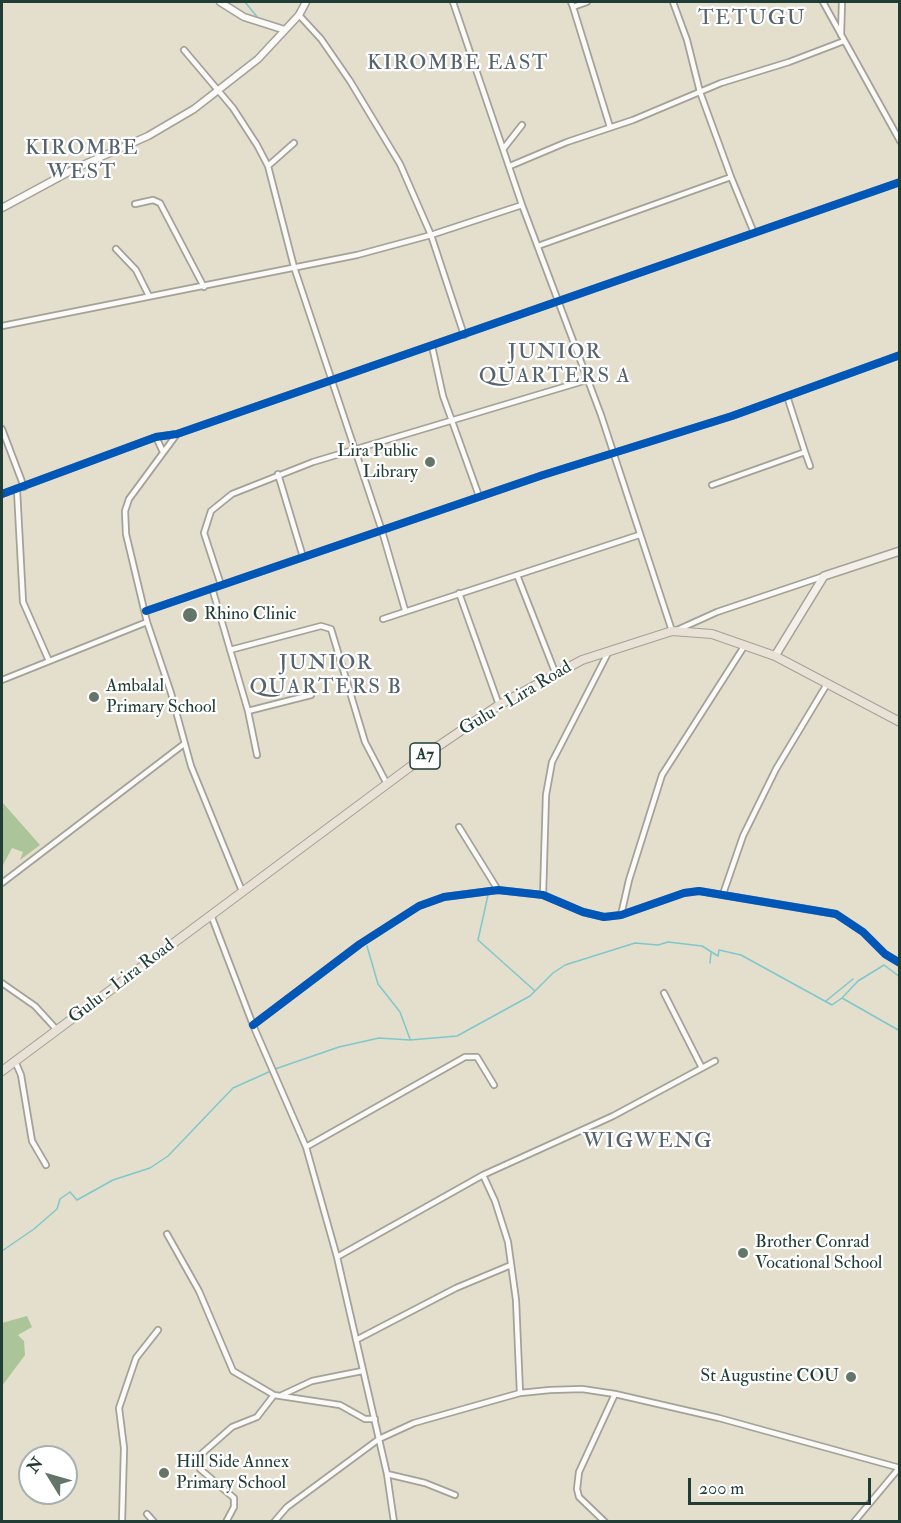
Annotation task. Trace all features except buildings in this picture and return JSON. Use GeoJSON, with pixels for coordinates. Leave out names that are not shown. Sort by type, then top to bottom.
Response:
{"type":"FeatureCollection","features":[{"type":"Feature","properties":{"kind":"main road"},"geometry":{"type":"LineString","coordinates":[[775,656],[824,576],[900,551]]}},
{"type":"Feature","properties":{"kind":"main road","name":"Gulu - Lira Road"},"geometry":{"type":"LineString","coordinates":[[2,1071],[242,891],[499,705],[555,672],[609,651],[674,631],[712,634],[775,656],[900,722]]}},
{"type":"Feature","properties":{"kind":"street"},"geometry":{"type":"LineString","coordinates":[[220,2],[244,17],[285,30]]}},
{"type":"Feature","properties":{"kind":"street"},"geometry":{"type":"LineString","coordinates":[[2,208],[76,168],[152,134],[219,91],[258,59],[299,15],[306,2]]}},
{"type":"Feature","properties":{"kind":"street"},"geometry":{"type":"LineString","coordinates":[[453,2],[522,205],[587,380],[674,631],[717,612],[824,576]]}},
{"type":"Feature","properties":{"kind":"street"},"geometry":{"type":"LineString","coordinates":[[587,2],[572,4],[610,127]]}},
{"type":"Feature","properties":{"kind":"street"},"geometry":{"type":"LineString","coordinates":[[673,2],[687,40],[700,92],[754,232]]}},
{"type":"Feature","properties":{"kind":"street"},"geometry":{"type":"LineString","coordinates":[[823,2],[900,141]]}},
{"type":"Feature","properties":{"kind":"street"},"geometry":{"type":"LineString","coordinates":[[841,35],[842,2]]}},
{"type":"Feature","properties":{"kind":"street"},"geometry":{"type":"LineString","coordinates":[[299,15],[321,39],[372,113],[400,164],[431,235],[464,335]]}},
{"type":"Feature","properties":{"kind":"street"},"geometry":{"type":"LineString","coordinates":[[510,166],[700,92],[844,41]]}},
{"type":"Feature","properties":{"kind":"street"},"geometry":{"type":"LineString","coordinates":[[184,50],[248,130],[267,166],[294,267],[382,531],[405,610]]}},
{"type":"Feature","properties":{"kind":"street"},"geometry":{"type":"LineString","coordinates":[[504,148],[522,125]]}},
{"type":"Feature","properties":{"kind":"street"},"geometry":{"type":"LineString","coordinates":[[267,166],[294,143]]}},
{"type":"Feature","properties":{"kind":"street"},"geometry":{"type":"LineString","coordinates":[[538,246],[732,177]]}},
{"type":"Feature","properties":{"kind":"street"},"geometry":{"type":"LineString","coordinates":[[2,494],[156,437],[177,434],[900,182]]}},
{"type":"Feature","properties":{"kind":"street"},"geometry":{"type":"LineString","coordinates":[[135,204],[153,200],[160,203],[204,287]]}},
{"type":"Feature","properties":{"kind":"street"},"geometry":{"type":"LineString","coordinates":[[2,326],[357,255],[431,235],[522,205]]}},
{"type":"Feature","properties":{"kind":"street"},"geometry":{"type":"LineString","coordinates":[[116,249],[136,270],[149,296]]}},
{"type":"Feature","properties":{"kind":"street"},"geometry":{"type":"LineString","coordinates":[[432,345],[436,374],[450,419],[479,496]]}},
{"type":"Feature","properties":{"kind":"street"},"geometry":{"type":"LineString","coordinates":[[146,611],[479,496],[788,396],[900,355]]}},
{"type":"Feature","properties":{"kind":"street"},"geometry":{"type":"LineString","coordinates":[[221,585],[206,542],[206,522],[211,511],[232,494],[278,474],[355,449],[587,380]]}},
{"type":"Feature","properties":{"kind":"street"},"geometry":{"type":"LineString","coordinates":[[788,396],[810,466]]}},
{"type":"Feature","properties":{"kind":"street"},"geometry":{"type":"LineString","coordinates":[[2,429],[24,487]]}},
{"type":"Feature","properties":{"kind":"street"},"geometry":{"type":"LineString","coordinates":[[177,434],[137,486],[125,511],[127,538],[147,622],[171,693],[184,744],[201,792],[242,891]]}},
{"type":"Feature","properties":{"kind":"street"},"geometry":{"type":"LineString","coordinates":[[156,437],[163,452]]}},
{"type":"Feature","properties":{"kind":"street"},"geometry":{"type":"LineString","coordinates":[[712,485],[805,452]]}},
{"type":"Feature","properties":{"kind":"street"},"geometry":{"type":"LineString","coordinates":[[278,474],[303,557]]}},
{"type":"Feature","properties":{"kind":"street"},"geometry":{"type":"LineString","coordinates":[[17,490],[23,602],[49,661]]}},
{"type":"Feature","properties":{"kind":"street"},"geometry":{"type":"LineString","coordinates":[[383,619],[639,535]]}},
{"type":"Feature","properties":{"kind":"street"},"geometry":{"type":"LineString","coordinates":[[517,575],[555,672]]}},
{"type":"Feature","properties":{"kind":"street"},"geometry":{"type":"LineString","coordinates":[[212,588],[248,711],[257,755]]}},
{"type":"Feature","properties":{"kind":"street"},"geometry":{"type":"LineString","coordinates":[[459,593],[499,705]]}},
{"type":"Feature","properties":{"kind":"street"},"geometry":{"type":"LineString","coordinates":[[2,680],[147,622]]}},
{"type":"Feature","properties":{"kind":"street"},"geometry":{"type":"LineString","coordinates":[[230,650],[321,626],[331,629],[365,742],[388,785]]}},
{"type":"Feature","properties":{"kind":"street"},"geometry":{"type":"LineString","coordinates":[[621,915],[629,880],[662,775],[746,644]]}},
{"type":"Feature","properties":{"kind":"street"},"geometry":{"type":"LineString","coordinates":[[543,895],[546,795],[552,762],[609,651]]}},
{"type":"Feature","properties":{"kind":"street"},"geometry":{"type":"LineString","coordinates":[[723,894],[742,836],[776,769],[826,684]]}},
{"type":"Feature","properties":{"kind":"street"},"geometry":{"type":"LineString","coordinates":[[248,711],[311,695]]}},
{"type":"Feature","properties":{"kind":"street"},"geometry":{"type":"LineString","coordinates":[[2,881],[184,744]]}},
{"type":"Feature","properties":{"kind":"street"},"geometry":{"type":"LineString","coordinates":[[459,827],[498,890]]}},
{"type":"Feature","properties":{"kind":"street"},"geometry":{"type":"LineString","coordinates":[[253,1025],[360,944],[419,906],[444,897],[498,890],[543,895],[594,916],[621,915],[684,893],[723,894],[836,914],[863,932],[880,950],[900,963]]}},
{"type":"Feature","properties":{"kind":"street"},"geometry":{"type":"LineString","coordinates":[[211,915],[253,1025],[306,1147],[337,1257],[387,1474],[394,1521]]}},
{"type":"Feature","properties":{"kind":"street"},"geometry":{"type":"LineString","coordinates":[[2,983],[35,1006],[57,1030]]}},
{"type":"Feature","properties":{"kind":"street"},"geometry":{"type":"LineString","coordinates":[[664,993],[702,1068]]}},
{"type":"Feature","properties":{"kind":"street"},"geometry":{"type":"LineString","coordinates":[[306,1147],[465,1057],[477,1057],[494,1085]]}},
{"type":"Feature","properties":{"kind":"street"},"geometry":{"type":"LineString","coordinates":[[15,1061],[21,1075],[32,1141],[46,1165]]}},
{"type":"Feature","properties":{"kind":"street"},"geometry":{"type":"LineString","coordinates":[[337,1257],[483,1175],[613,1116],[715,1061]]}},
{"type":"Feature","properties":{"kind":"street"},"geometry":{"type":"LineString","coordinates":[[483,1175],[503,1225],[511,1264],[516,1300],[520,1394]]}},
{"type":"Feature","properties":{"kind":"street"},"geometry":{"type":"LineString","coordinates":[[167,1233],[199,1291],[233,1371],[274,1395],[340,1405],[365,1419],[375,1419]]}},
{"type":"Feature","properties":{"kind":"street"},"geometry":{"type":"LineString","coordinates":[[356,1340],[456,1288],[511,1264]]}},
{"type":"Feature","properties":{"kind":"street"},"geometry":{"type":"LineString","coordinates":[[122,1521],[124,1448],[119,1408],[136,1358],[158,1330]]}},
{"type":"Feature","properties":{"kind":"street"},"geometry":{"type":"LineString","coordinates":[[282,1395],[312,1381],[362,1371]]}},
{"type":"Feature","properties":{"kind":"street"},"geometry":{"type":"LineString","coordinates":[[274,1521],[287,1508],[379,1439],[414,1423],[520,1394],[567,1389],[615,1394],[719,1418],[899,1468],[854,1521]]}},
{"type":"Feature","properties":{"kind":"street"},"geometry":{"type":"LineString","coordinates":[[605,1521],[579,1497],[577,1489],[579,1472],[615,1394]]}},
{"type":"Feature","properties":{"kind":"street"},"geometry":{"type":"LineString","coordinates":[[226,1521],[233,1512],[234,1498],[200,1468],[198,1459],[232,1427],[256,1418],[274,1395]]}},
{"type":"Feature","properties":{"kind":"street"},"geometry":{"type":"LineString","coordinates":[[387,1474],[424,1483],[455,1495]]}},
{"type":"Feature","properties":{"kind":"street"},"geometry":{"type":"LineString","coordinates":[[147,1514],[154,1521]]}},
{"type":"Feature","properties":{"kind":"green space"},"geometry":{"type":"Polygon","coordinates":[[[2,802],[40,845],[20,860],[23,852],[12,848],[2,867],[2,802]]]}},
{"type":"Feature","properties":{"kind":"green space"},"geometry":{"type":"Polygon","coordinates":[[[27,1316],[32,1327],[18,1335],[24,1341],[25,1355],[2,1386],[2,1323],[27,1316]]]}},
{"type":"Feature","properties":{"kind":"waterway"},"geometry":{"type":"LineString","coordinates":[[245,2],[258,18]]}},
{"type":"Feature","properties":{"kind":"waterway"},"geometry":{"type":"LineString","coordinates":[[488,895],[478,940],[535,991]]}},
{"type":"Feature","properties":{"kind":"waterway"},"geometry":{"type":"LineString","coordinates":[[275,1069],[339,1047],[379,1038],[410,1040],[457,1036],[530,996],[553,973],[565,965],[635,943],[658,945],[668,942],[702,946],[718,956],[719,950],[741,955],[832,1005],[842,998],[900,1031]]}},
{"type":"Feature","properties":{"kind":"waterway"},"geometry":{"type":"LineString","coordinates":[[367,946],[378,984],[400,1012],[410,1039]]}},
{"type":"Feature","properties":{"kind":"waterway"},"geometry":{"type":"LineString","coordinates":[[710,963],[711,953]]}},
{"type":"Feature","properties":{"kind":"waterway"},"geometry":{"type":"LineString","coordinates":[[842,998],[858,981],[884,965],[900,977]]}},
{"type":"Feature","properties":{"kind":"waterway"},"geometry":{"type":"LineString","coordinates":[[826,1001],[853,979]]}},
{"type":"Feature","properties":{"kind":"waterway"},"geometry":{"type":"LineString","coordinates":[[2,1251],[34,1229],[57,1209],[60,1199],[70,1192],[77,1200],[113,1180],[150,1168],[168,1156],[233,1088],[271,1071]]}},
{"type":"Feature","properties":{"kind":"cycle path"},"geometry":{"type":"LineString","coordinates":[[2,494],[156,437],[177,434],[900,182]]}},
{"type":"Feature","properties":{"kind":"cycle path"},"geometry":{"type":"LineString","coordinates":[[146,611],[543,475],[732,416],[900,355]]}},
{"type":"Feature","properties":{"kind":"cycle path"},"geometry":{"type":"LineString","coordinates":[[253,1025],[360,944],[419,906],[444,897],[498,890],[543,895],[583,912],[604,917],[621,915],[684,893],[699,891],[836,914],[863,932],[885,954],[900,963]]}},
{"type":"Feature","properties":{"kind":"place","name":"Lira Public Library"},"geometry":{"type":"Point","coordinates":[430,462]}},
{"type":"Feature","properties":{"kind":"place","name":"Rhino Clinic"},"geometry":{"type":"Point","coordinates":[190,615]}},
{"type":"Feature","properties":{"kind":"place","name":"Ambalal Primary School"},"geometry":{"type":"Point","coordinates":[94,697]}},
{"type":"Feature","properties":{"kind":"place","name":"Brother Conrad Vocational School"},"geometry":{"type":"Point","coordinates":[743,1253]}},
{"type":"Feature","properties":{"kind":"place","name":"St Augustine COU"},"geometry":{"type":"Point","coordinates":[851,1377]}},
{"type":"Feature","properties":{"kind":"place","name":"Hill Side Annex Primary School"},"geometry":{"type":"Point","coordinates":[164,1473]}},
{"type":"Feature","properties":{"kind":"district","name":"TETUGU"},"geometry":{"type":"Point","coordinates":[752,19]}},
{"type":"Feature","properties":{"kind":"district","name":"KIROMBE EAST"},"geometry":{"type":"Point","coordinates":[458,64]}},
{"type":"Feature","properties":{"kind":"district","name":"KIROMBE WEST"},"geometry":{"type":"Point","coordinates":[82,161]}},
{"type":"Feature","properties":{"kind":"district","name":"JUNIOR QUARTERS A"},"geometry":{"type":"Point","coordinates":[555,365]}},
{"type":"Feature","properties":{"kind":"district","name":"JUNIOR QUARTERS B"},"geometry":{"type":"Point","coordinates":[326,676]}},
{"type":"Feature","properties":{"kind":"district","name":"WIGWENG"},"geometry":{"type":"Point","coordinates":[648,1142]}}]}
